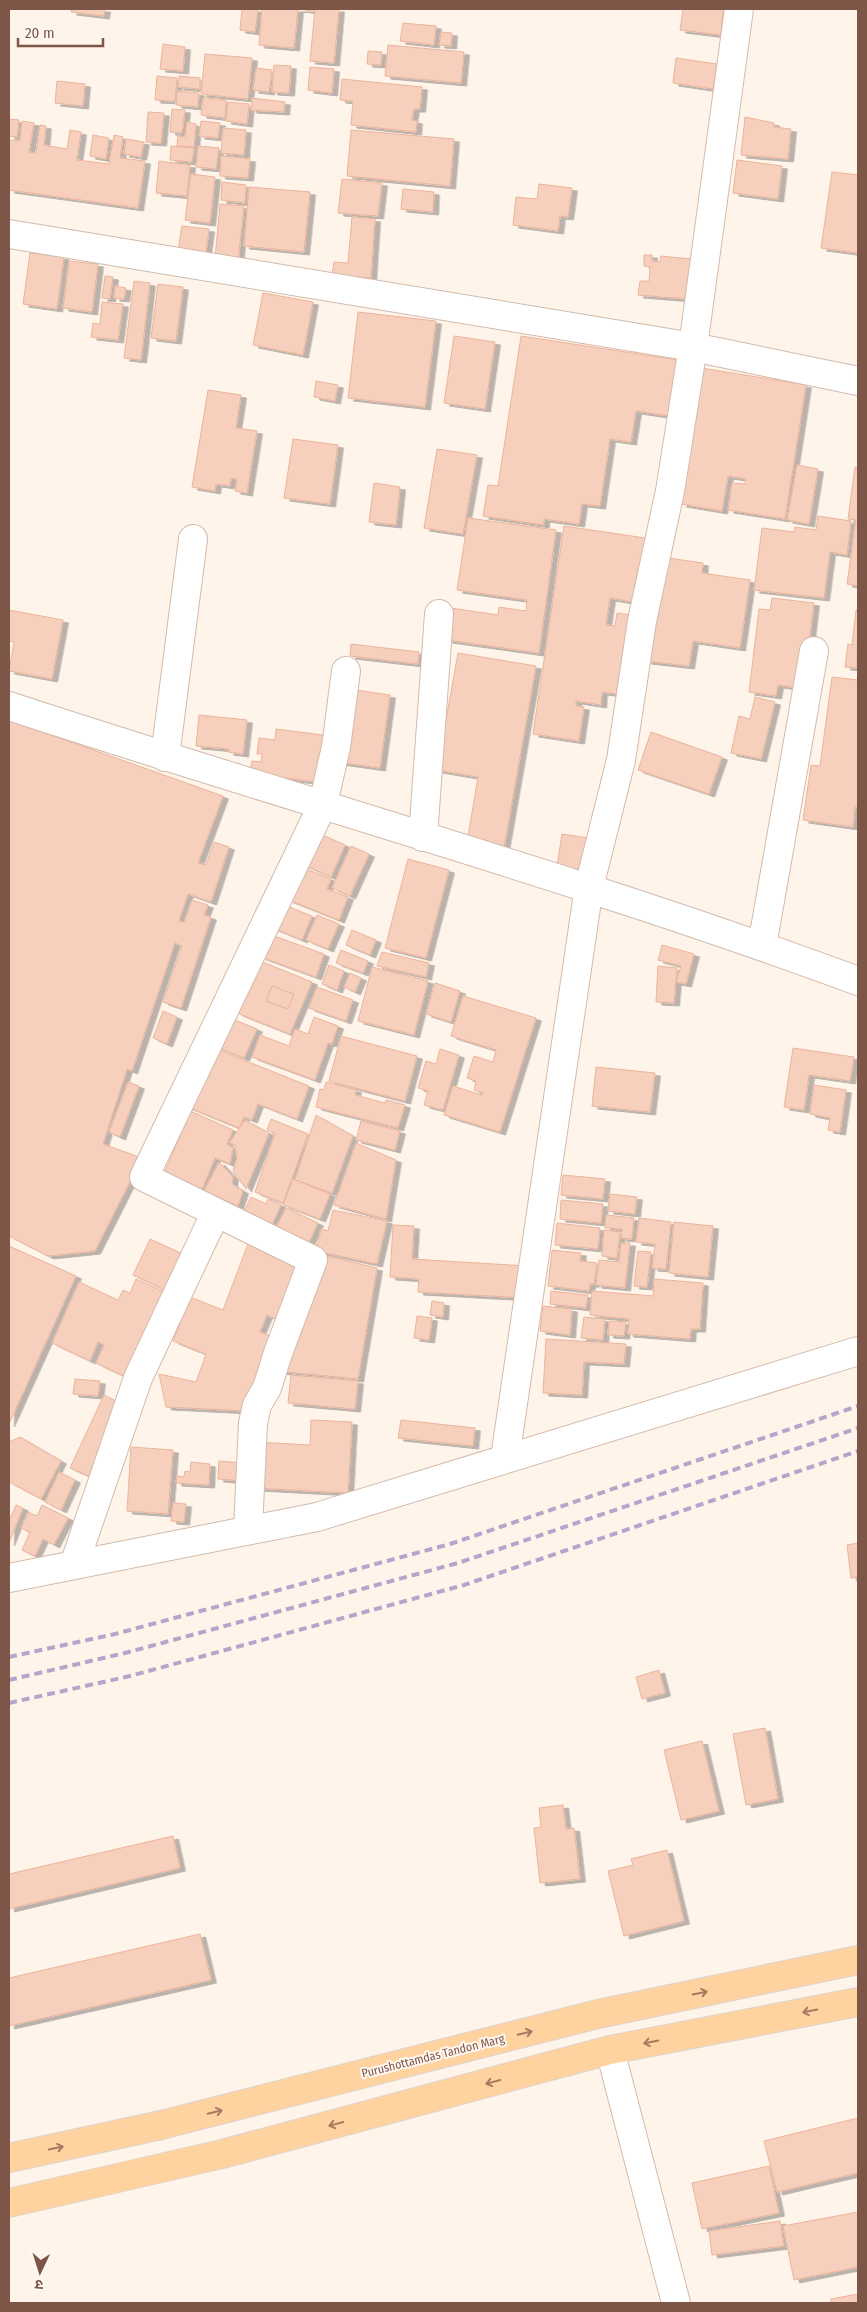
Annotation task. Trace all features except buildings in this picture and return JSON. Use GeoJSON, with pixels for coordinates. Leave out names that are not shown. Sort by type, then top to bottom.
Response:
{"type":"FeatureCollection","features":[{"type":"Feature","properties":{"kind":"main road","name":"Purushottamdas Tandon Marg"},"geometry":{"type":"LineString","coordinates":[[9,2158],[161,2125],[598,2014],[858,1960]]}},
{"type":"Feature","properties":{"kind":"main road"},"geometry":{"type":"LineString","coordinates":[[9,2203],[222,2154],[610,2050],[858,2002]]}},
{"type":"Feature","properties":{"kind":"street"},"geometry":{"type":"LineString","coordinates":[[505,1458],[589,887],[621,760],[642,621],[670,491],[693,347],[738,9]]}},
{"type":"Feature","properties":{"kind":"street"},"geometry":{"type":"LineString","coordinates":[[9,234],[693,347],[858,381]]}},
{"type":"Feature","properties":{"kind":"street"},"geometry":{"type":"LineString","coordinates":[[165,757],[193,539]]}},
{"type":"Feature","properties":{"kind":"street"},"geometry":{"type":"LineString","coordinates":[[423,837],[439,614]]}},
{"type":"Feature","properties":{"kind":"street"},"geometry":{"type":"LineString","coordinates":[[762,946],[814,651]]}},
{"type":"Feature","properties":{"kind":"street"},"geometry":{"type":"LineString","coordinates":[[248,1530],[252,1423],[257,1405],[267,1388],[278,1352],[313,1260],[144,1177],[323,804],[336,747],[346,671]]}},
{"type":"Feature","properties":{"kind":"street"},"geometry":{"type":"LineString","coordinates":[[9,706],[165,757],[589,887],[858,981]]}},
{"type":"Feature","properties":{"kind":"street"},"geometry":{"type":"LineString","coordinates":[[74,1565],[138,1378],[216,1214]]}},
{"type":"Feature","properties":{"kind":"street"},"geometry":{"type":"LineString","coordinates":[[9,1578],[317,1517],[858,1351]]}},
{"type":"Feature","properties":{"kind":"street"},"geometry":{"type":"LineString","coordinates":[[610,2050],[676,2303]]}},
{"type":"Feature","properties":{"kind":"railway"},"geometry":{"type":"LineString","coordinates":[[9,1657],[115,1634],[450,1544],[858,1406]]}},
{"type":"Feature","properties":{"kind":"railway"},"geometry":{"type":"LineString","coordinates":[[9,1680],[125,1653],[458,1563],[858,1428]]}},
{"type":"Feature","properties":{"kind":"railway"},"geometry":{"type":"LineString","coordinates":[[9,1703],[130,1676],[464,1585],[858,1451]]}}]}
